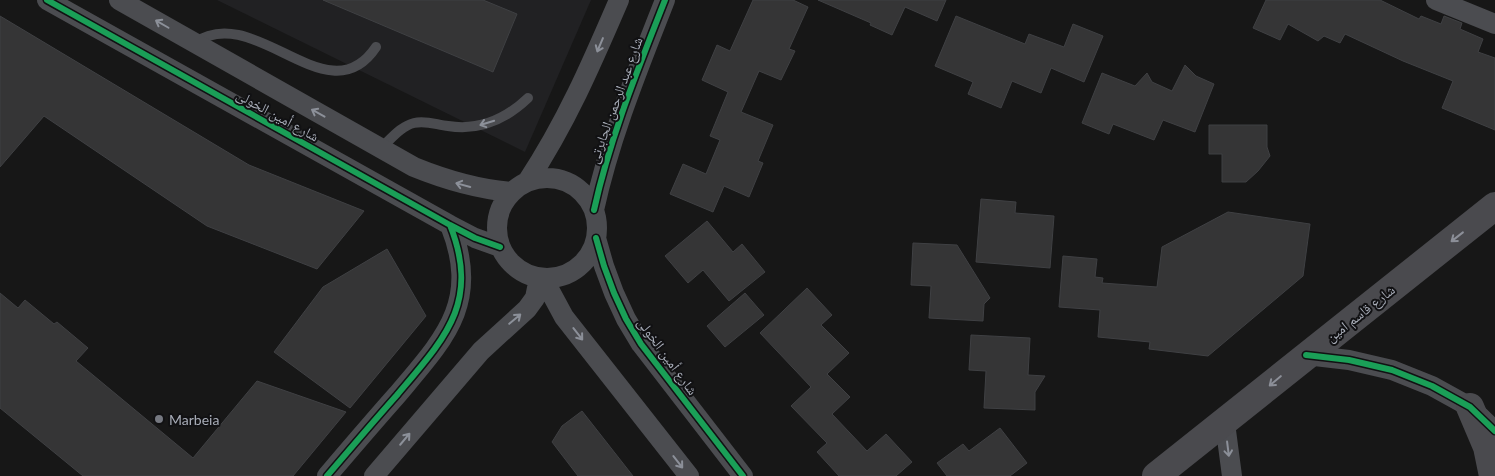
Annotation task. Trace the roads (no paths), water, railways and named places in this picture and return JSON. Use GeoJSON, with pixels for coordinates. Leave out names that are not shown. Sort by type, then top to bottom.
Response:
{"type":"FeatureCollection","features":[{"type":"Feature","properties":{"kind":"main road","name":"شارع قاسم امين"},"geometry":{"type":"LineString","coordinates":[[1156,476],[1225,423],[1306,355],[1495,206]]}},
{"type":"Feature","properties":{"kind":"main road"},"geometry":{"type":"LineString","coordinates":[[1470,407],[1487,447],[1492,476]]}},
{"type":"Feature","properties":{"kind":"street","name":"شارع أمين الخولى"},"geometry":{"type":"LineString","coordinates":[[47,0],[450,225],[475,238],[500,247]]}},
{"type":"Feature","properties":{"kind":"street","name":"شارع أمين الخولى"},"geometry":{"type":"LineString","coordinates":[[119,0],[414,167],[452,182],[471,187],[519,187]]}},
{"type":"Feature","properties":{"kind":"street"},"geometry":{"type":"LineString","coordinates":[[519,187],[538,179],[561,180],[581,191],[594,210],[596,238],[592,250],[586,260],[567,275],[555,278],[541,278],[519,270],[512,264],[500,247],[497,237],[498,218],[500,208],[519,187],[554,139],[578,95],[619,0]]}},
{"type":"Feature","properties":{"kind":"street","name":"شارع عبد الرحمن الجابرتى"},"geometry":{"type":"LineString","coordinates":[[594,210],[602,172],[616,126],[665,0]]}},
{"type":"Feature","properties":{"kind":"street"},"geometry":{"type":"LineString","coordinates":[[1436,0],[1495,24]]}},
{"type":"Feature","properties":{"kind":"street"},"geometry":{"type":"LineString","coordinates":[[327,476],[432,353],[449,328],[459,299],[461,269],[456,239],[450,225]]}},
{"type":"Feature","properties":{"kind":"street","name":"شارع أمين الخولى"},"geometry":{"type":"LineString","coordinates":[[596,238],[614,293],[626,319],[641,344],[743,476]]}},
{"type":"Feature","properties":{"kind":"street"},"geometry":{"type":"LineString","coordinates":[[374,476],[481,351],[527,309],[534,298],[541,278]]}},
{"type":"Feature","properties":{"kind":"street"},"geometry":{"type":"LineString","coordinates":[[541,278],[564,317],[689,476]]}},
{"type":"Feature","properties":{"kind":"street"},"geometry":{"type":"LineString","coordinates":[[1306,355],[1349,360],[1392,370],[1432,386],[1470,407],[1495,430]]}},
{"type":"Feature","properties":{"kind":"street"},"geometry":{"type":"LineString","coordinates":[[1225,423],[1232,476]]}},
{"type":"Feature","properties":{"kind":"lane"},"geometry":{"type":"LineString","coordinates":[[194,43],[207,29],[216,24]]}},
{"type":"Feature","properties":{"kind":"lane"},"geometry":{"type":"LineString","coordinates":[[296,46],[321,61],[338,66],[356,64],[371,54],[376,46]]}},
{"type":"Feature","properties":{"kind":"lane"},"geometry":{"type":"LineString","coordinates":[[381,148],[406,126],[413,123],[427,122],[463,128],[478,126],[505,116],[528,98]]}},
{"type":"Feature","properties":{"kind":"place","name":"Marbeia"},"geometry":{"type":"Point","coordinates":[159,419]}}]}
